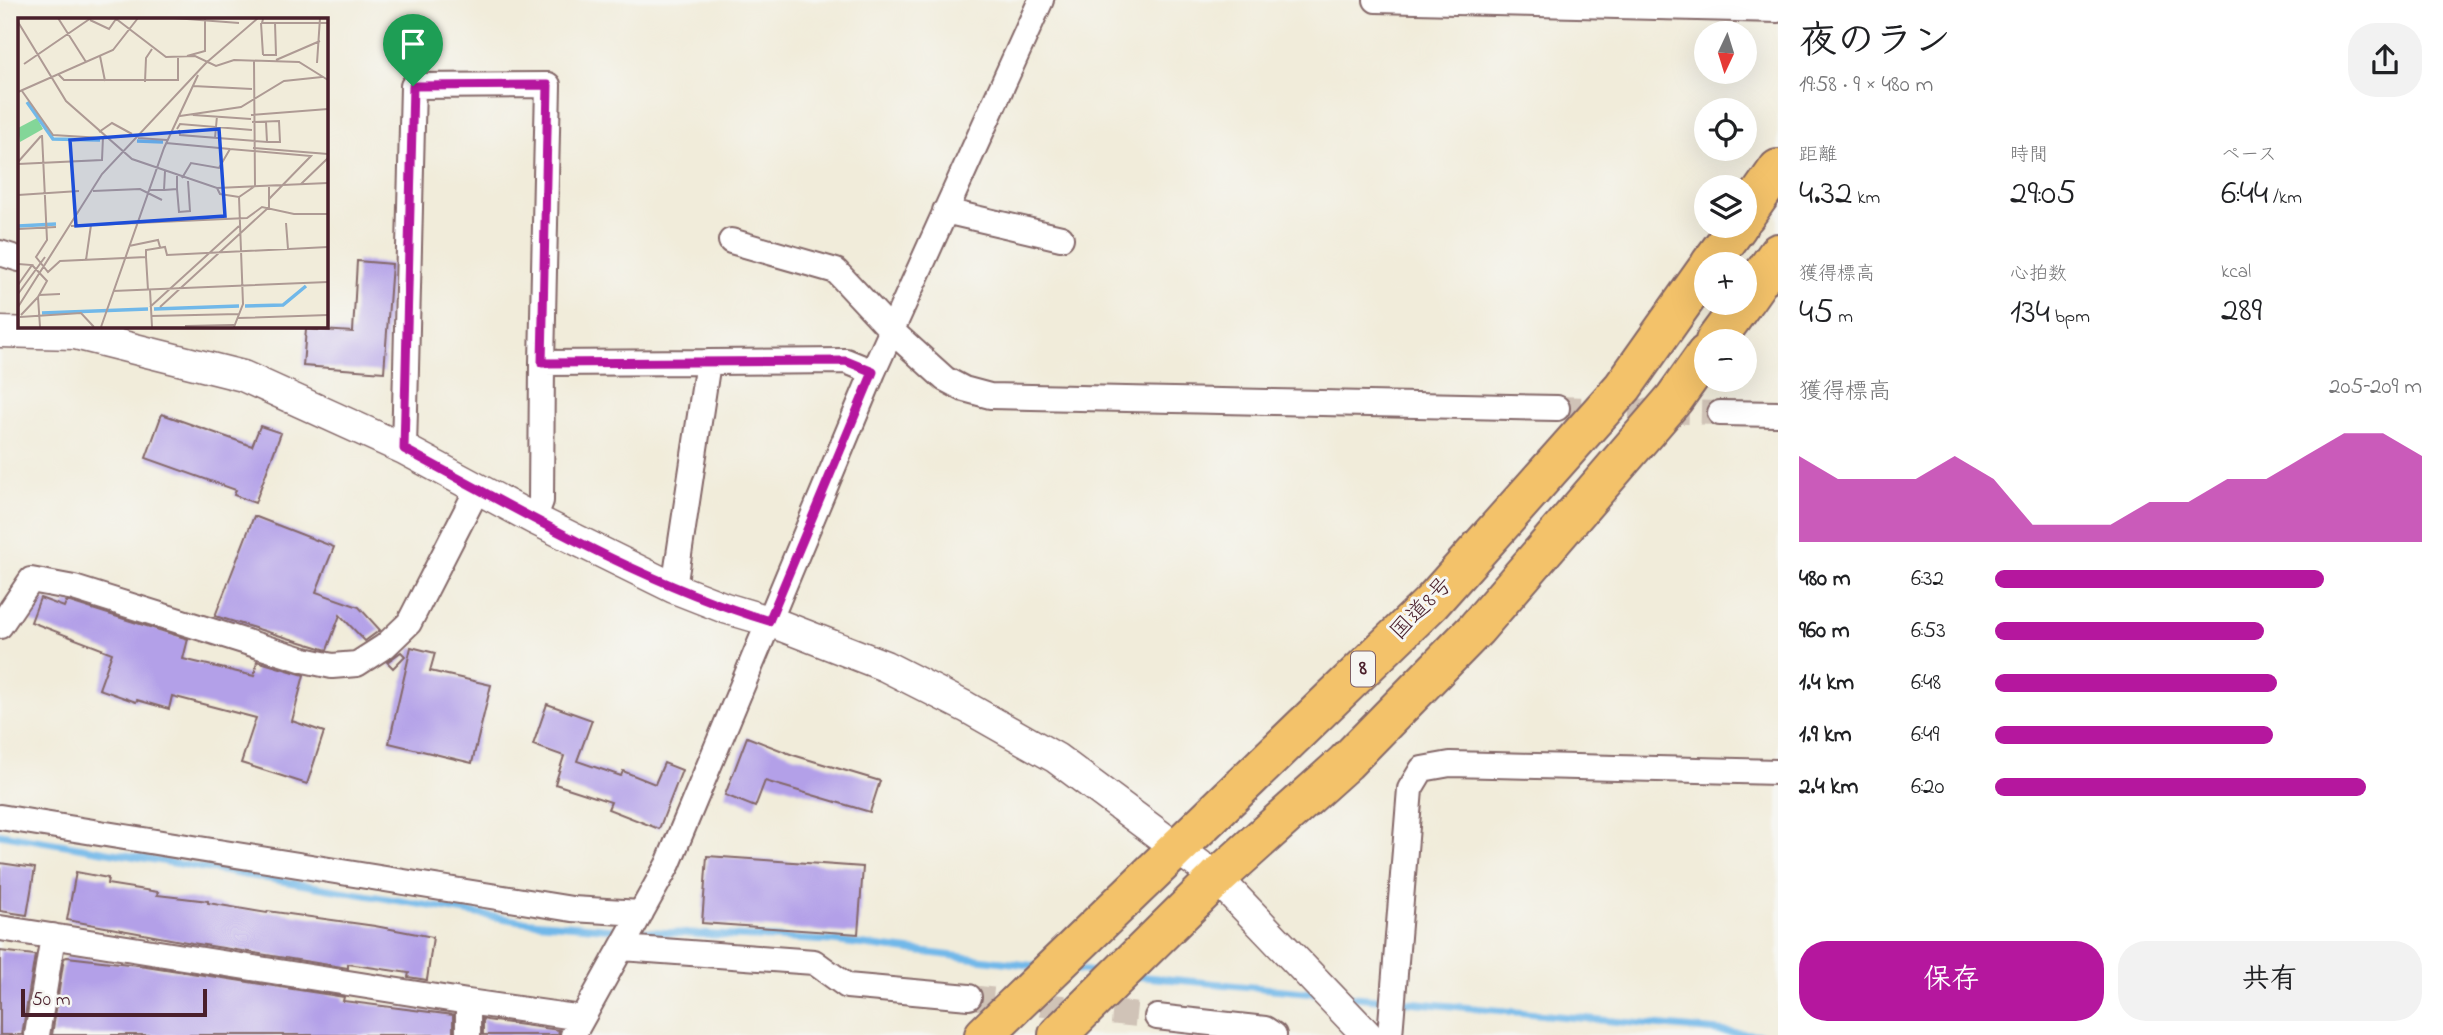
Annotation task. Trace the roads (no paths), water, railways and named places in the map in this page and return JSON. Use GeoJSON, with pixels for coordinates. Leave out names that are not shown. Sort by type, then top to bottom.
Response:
{"type":"FeatureCollection","features":[{"type":"Feature","properties":{"kind":"highway"},"geometry":{"type":"LineString","coordinates":[[1757,199],[1778,169]]}},
{"type":"Feature","properties":{"kind":"highway"},"geometry":{"type":"LineString","coordinates":[[1757,283],[1778,253]]}},
{"type":"Feature","properties":{"kind":"highway","name":"国道8号"},"geometry":{"type":"LineString","coordinates":[[984,1035],[1431,603],[1623,387],[1694,287]]}},
{"type":"Feature","properties":{"kind":"highway","name":"8"},"geometry":{"type":"LineString","coordinates":[[1058,1035],[1217,878],[1346,762],[1476,629],[1674,399],[1694,371]]}},
{"type":"Feature","properties":{"kind":"street"},"geometry":{"type":"LineString","coordinates":[[0,928],[468,1002],[578,1026],[668,864],[873,372],[1041,0]]}},
{"type":"Feature","properties":{"kind":"street"},"geometry":{"type":"LineString","coordinates":[[1376,0],[1603,2],[1778,10]]}},
{"type":"Feature","properties":{"kind":"street"},"geometry":{"type":"LineString","coordinates":[[404,449],[413,86],[548,85],[541,500],[534,519]]}},
{"type":"Feature","properties":{"kind":"street"},"geometry":{"type":"LineString","coordinates":[[945,211],[1061,238]]}},
{"type":"Feature","properties":{"kind":"street"},"geometry":{"type":"LineString","coordinates":[[731,241],[835,271],[893,332],[946,379],[964,389],[990,396],[1557,408]]}},
{"type":"Feature","properties":{"kind":"street"},"geometry":{"type":"LineString","coordinates":[[0,253],[18,260]]}},
{"type":"Feature","properties":{"kind":"street"},"geometry":{"type":"LineString","coordinates":[[0,332],[74,330],[243,376],[404,449],[534,519],[674,588],[885,666],[966,707],[1056,758],[1217,878],[1367,1035]]}},
{"type":"Feature","properties":{"kind":"street"},"geometry":{"type":"LineString","coordinates":[[542,363],[846,361],[873,372]]}},
{"type":"Feature","properties":{"kind":"street"},"geometry":{"type":"LineString","coordinates":[[674,588],[708,362]]}},
{"type":"Feature","properties":{"kind":"street"},"geometry":{"type":"LineString","coordinates":[[1720,413],[1778,414]]}},
{"type":"Feature","properties":{"kind":"street"},"geometry":{"type":"LineString","coordinates":[[0,626],[31,580],[74,588],[304,660],[332,667],[357,664],[385,646],[409,623],[478,488]]}},
{"type":"Feature","properties":{"kind":"street"},"geometry":{"type":"LineString","coordinates":[[1390,1035],[1410,789],[1422,769],[1450,764],[1778,772]]}},
{"type":"Feature","properties":{"kind":"street"},"geometry":{"type":"LineString","coordinates":[[0,817],[572,909],[641,914]]}},
{"type":"Feature","properties":{"kind":"street"},"geometry":{"type":"LineString","coordinates":[[37,1035],[53,936]]}},
{"type":"Feature","properties":{"kind":"street"},"geometry":{"type":"LineString","coordinates":[[622,948],[814,962],[847,986],[969,997]]}},
{"type":"Feature","properties":{"kind":"street"},"geometry":{"type":"LineString","coordinates":[[468,1002],[468,1035]]}},
{"type":"Feature","properties":{"kind":"street"},"geometry":{"type":"LineString","coordinates":[[1157,1017],[1265,1029],[1275,1035]]}},
{"type":"Feature","properties":{"kind":"waterway"},"geometry":{"type":"LineString","coordinates":[[0,834],[520,921],[625,930]]}},
{"type":"Feature","properties":{"kind":"waterway"},"geometry":{"type":"LineString","coordinates":[[637,931],[832,941],[1036,966]]}},
{"type":"Feature","properties":{"kind":"waterway"},"geometry":{"type":"LineString","coordinates":[[1069,969],[1103,973]]}},
{"type":"Feature","properties":{"kind":"waterway"},"geometry":{"type":"LineString","coordinates":[[1135,976],[1315,993]]}},
{"type":"Feature","properties":{"kind":"waterway"},"geometry":{"type":"LineString","coordinates":[[1344,996],[1761,1035]]}},
{"type":"Feature","properties":{"kind":"tunnel"},"geometry":{"type":"LineString","coordinates":[[1557,408],[1720,413]]}},
{"type":"Feature","properties":{"kind":"tunnel"},"geometry":{"type":"LineString","coordinates":[[969,997],[1157,1017]]}}]}
